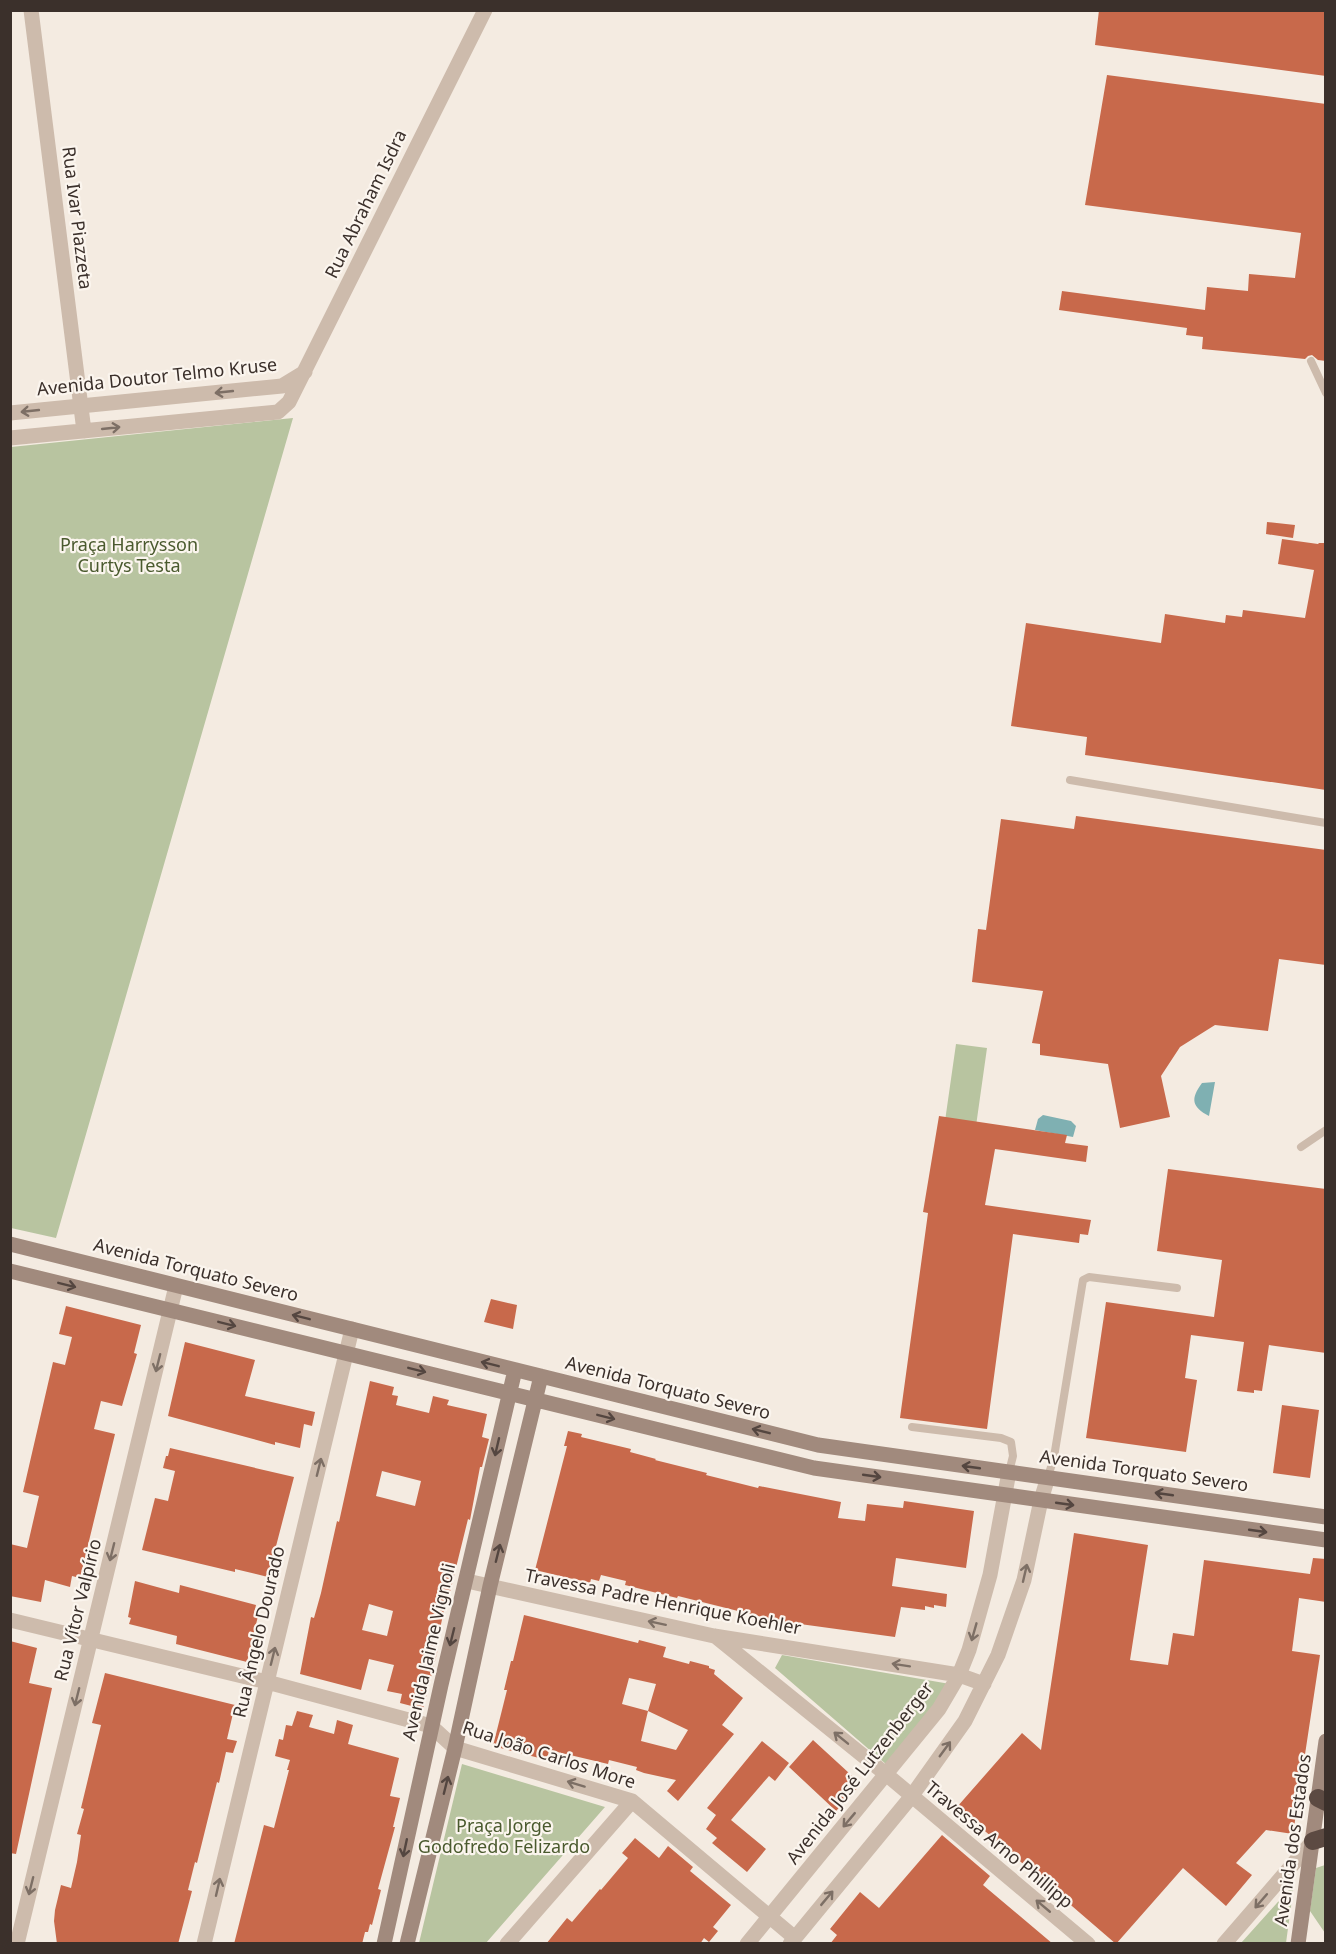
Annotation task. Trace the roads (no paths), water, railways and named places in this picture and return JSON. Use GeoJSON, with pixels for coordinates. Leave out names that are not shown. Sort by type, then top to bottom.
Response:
{"type":"FeatureCollection","features":[{"type":"Feature","properties":{"kind":"street","name":"Rua Ivar Piazzeta"},"geometry":{"type":"LineString","coordinates":[[31,10],[84,431]]}},
{"type":"Feature","properties":{"kind":"street","name":"Rua Abraham Isdra"},"geometry":{"type":"LineString","coordinates":[[84,431],[278,412],[290,402],[485,10]]}},
{"type":"Feature","properties":{"kind":"street","name":"Avenida Doutor Telmo Kruse"},"geometry":{"type":"LineString","coordinates":[[10,413],[282,386],[305,372]]}},
{"type":"Feature","properties":{"kind":"street"},"geometry":{"type":"LineString","coordinates":[[10,438],[84,431]]}},
{"type":"Feature","properties":{"kind":"street","name":"Avenida Torquato Severo"},"geometry":{"type":"LineString","coordinates":[[10,1244],[818,1445],[1326,1516]]}},
{"type":"Feature","properties":{"kind":"street"},"geometry":{"type":"LineString","coordinates":[[10,1271],[814,1468],[1326,1540]]}},
{"type":"Feature","properties":{"kind":"street","name":"Rua Vítor Valpírio"},"geometry":{"type":"LineString","coordinates":[[17,1944],[176,1286]]}},
{"type":"Feature","properties":{"kind":"street","name":"Rua Ângelo Dourado"},"geometry":{"type":"LineString","coordinates":[[204,1944],[352,1329]]}},
{"type":"Feature","properties":{"kind":"street","name":"Avenida Jaime Vignoli"},"geometry":{"type":"LineString","coordinates":[[384,1944],[515,1370]]}},
{"type":"Feature","properties":{"kind":"street"},"geometry":{"type":"LineString","coordinates":[[407,1944],[455,1748],[490,1586],[540,1376]]}},
{"type":"Feature","properties":{"kind":"street"},"geometry":{"type":"LineString","coordinates":[[680,1435],[687,1413]]}},
{"type":"Feature","properties":{"kind":"street","name":"Avenida José Lutzenberger"},"geometry":{"type":"LineString","coordinates":[[747,1944],[939,1709],[959,1675],[969,1650],[990,1575],[1009,1472]]}},
{"type":"Feature","properties":{"kind":"street"},"geometry":{"type":"LineString","coordinates":[[792,1941],[911,1797],[965,1721],[998,1655],[1024,1580],[1048,1477]]}},
{"type":"Feature","properties":{"kind":"street"},"geometry":{"type":"LineString","coordinates":[[1190,1521],[1196,1498]]}},
{"type":"Feature","properties":{"kind":"street","name":"Travessa Padre Henrique Koehler"},"geometry":{"type":"LineString","coordinates":[[466,1581],[714,1636],[959,1675],[984,1684]]}},
{"type":"Feature","properties":{"kind":"street","name":"Rua João Carlos More"},"geometry":{"type":"LineString","coordinates":[[10,1620],[267,1682],[432,1726],[455,1748],[632,1801],[769,1917],[792,1941]]}},
{"type":"Feature","properties":{"kind":"street","name":"Travessa Arno Phillipp"},"geometry":{"type":"LineString","coordinates":[[714,1636],[886,1775],[1088,1944]]}},
{"type":"Feature","properties":{"kind":"street","name":"Avenida dos Estados"},"geometry":{"type":"LineString","coordinates":[[1298,1944],[1319,1839],[1326,1742]]}},
{"type":"Feature","properties":{"kind":"street"},"geometry":{"type":"LineString","coordinates":[[507,1944],[632,1801]]}},
{"type":"Feature","properties":{"kind":"street"},"geometry":{"type":"LineString","coordinates":[[1224,1944],[1319,1839]]}},
{"type":"Feature","properties":{"kind":"lane"},"geometry":{"type":"LineString","coordinates":[[1311,361],[1326,393]]}},
{"type":"Feature","properties":{"kind":"lane"},"geometry":{"type":"LineString","coordinates":[[1070,780],[1326,823]]}},
{"type":"Feature","properties":{"kind":"lane"},"geometry":{"type":"LineString","coordinates":[[1301,1146],[1326,1130]]}},
{"type":"Feature","properties":{"kind":"lane"},"geometry":{"type":"LineString","coordinates":[[1048,1477],[1054,1457],[1083,1280],[1089,1277],[1177,1288]]}},
{"type":"Feature","properties":{"kind":"lane"},"geometry":{"type":"LineString","coordinates":[[912,1427],[1001,1437],[1011,1443],[1013,1450],[1009,1472]]}},
{"type":"Feature","properties":{"kind":"water"},"geometry":{"type":"Polygon","coordinates":[[[1215,1082],[1209,1116],[1196,1106],[1194,1098],[1202,1083],[1215,1082]]]}},
{"type":"Feature","properties":{"kind":"water"},"geometry":{"type":"Polygon","coordinates":[[[1043,1115],[1071,1121],[1076,1126],[1073,1137],[1035,1130],[1038,1119],[1043,1115]]]}},
{"type":"Feature","properties":{"kind":"park label","name":"Praça Harrysson Curtys Testa"},"geometry":{"type":"Point","coordinates":[129,555]}},
{"type":"Feature","properties":{"kind":"park label","name":"Praça Jorge Godofredo Felizardo"},"geometry":{"type":"Point","coordinates":[504,1836]}}]}
